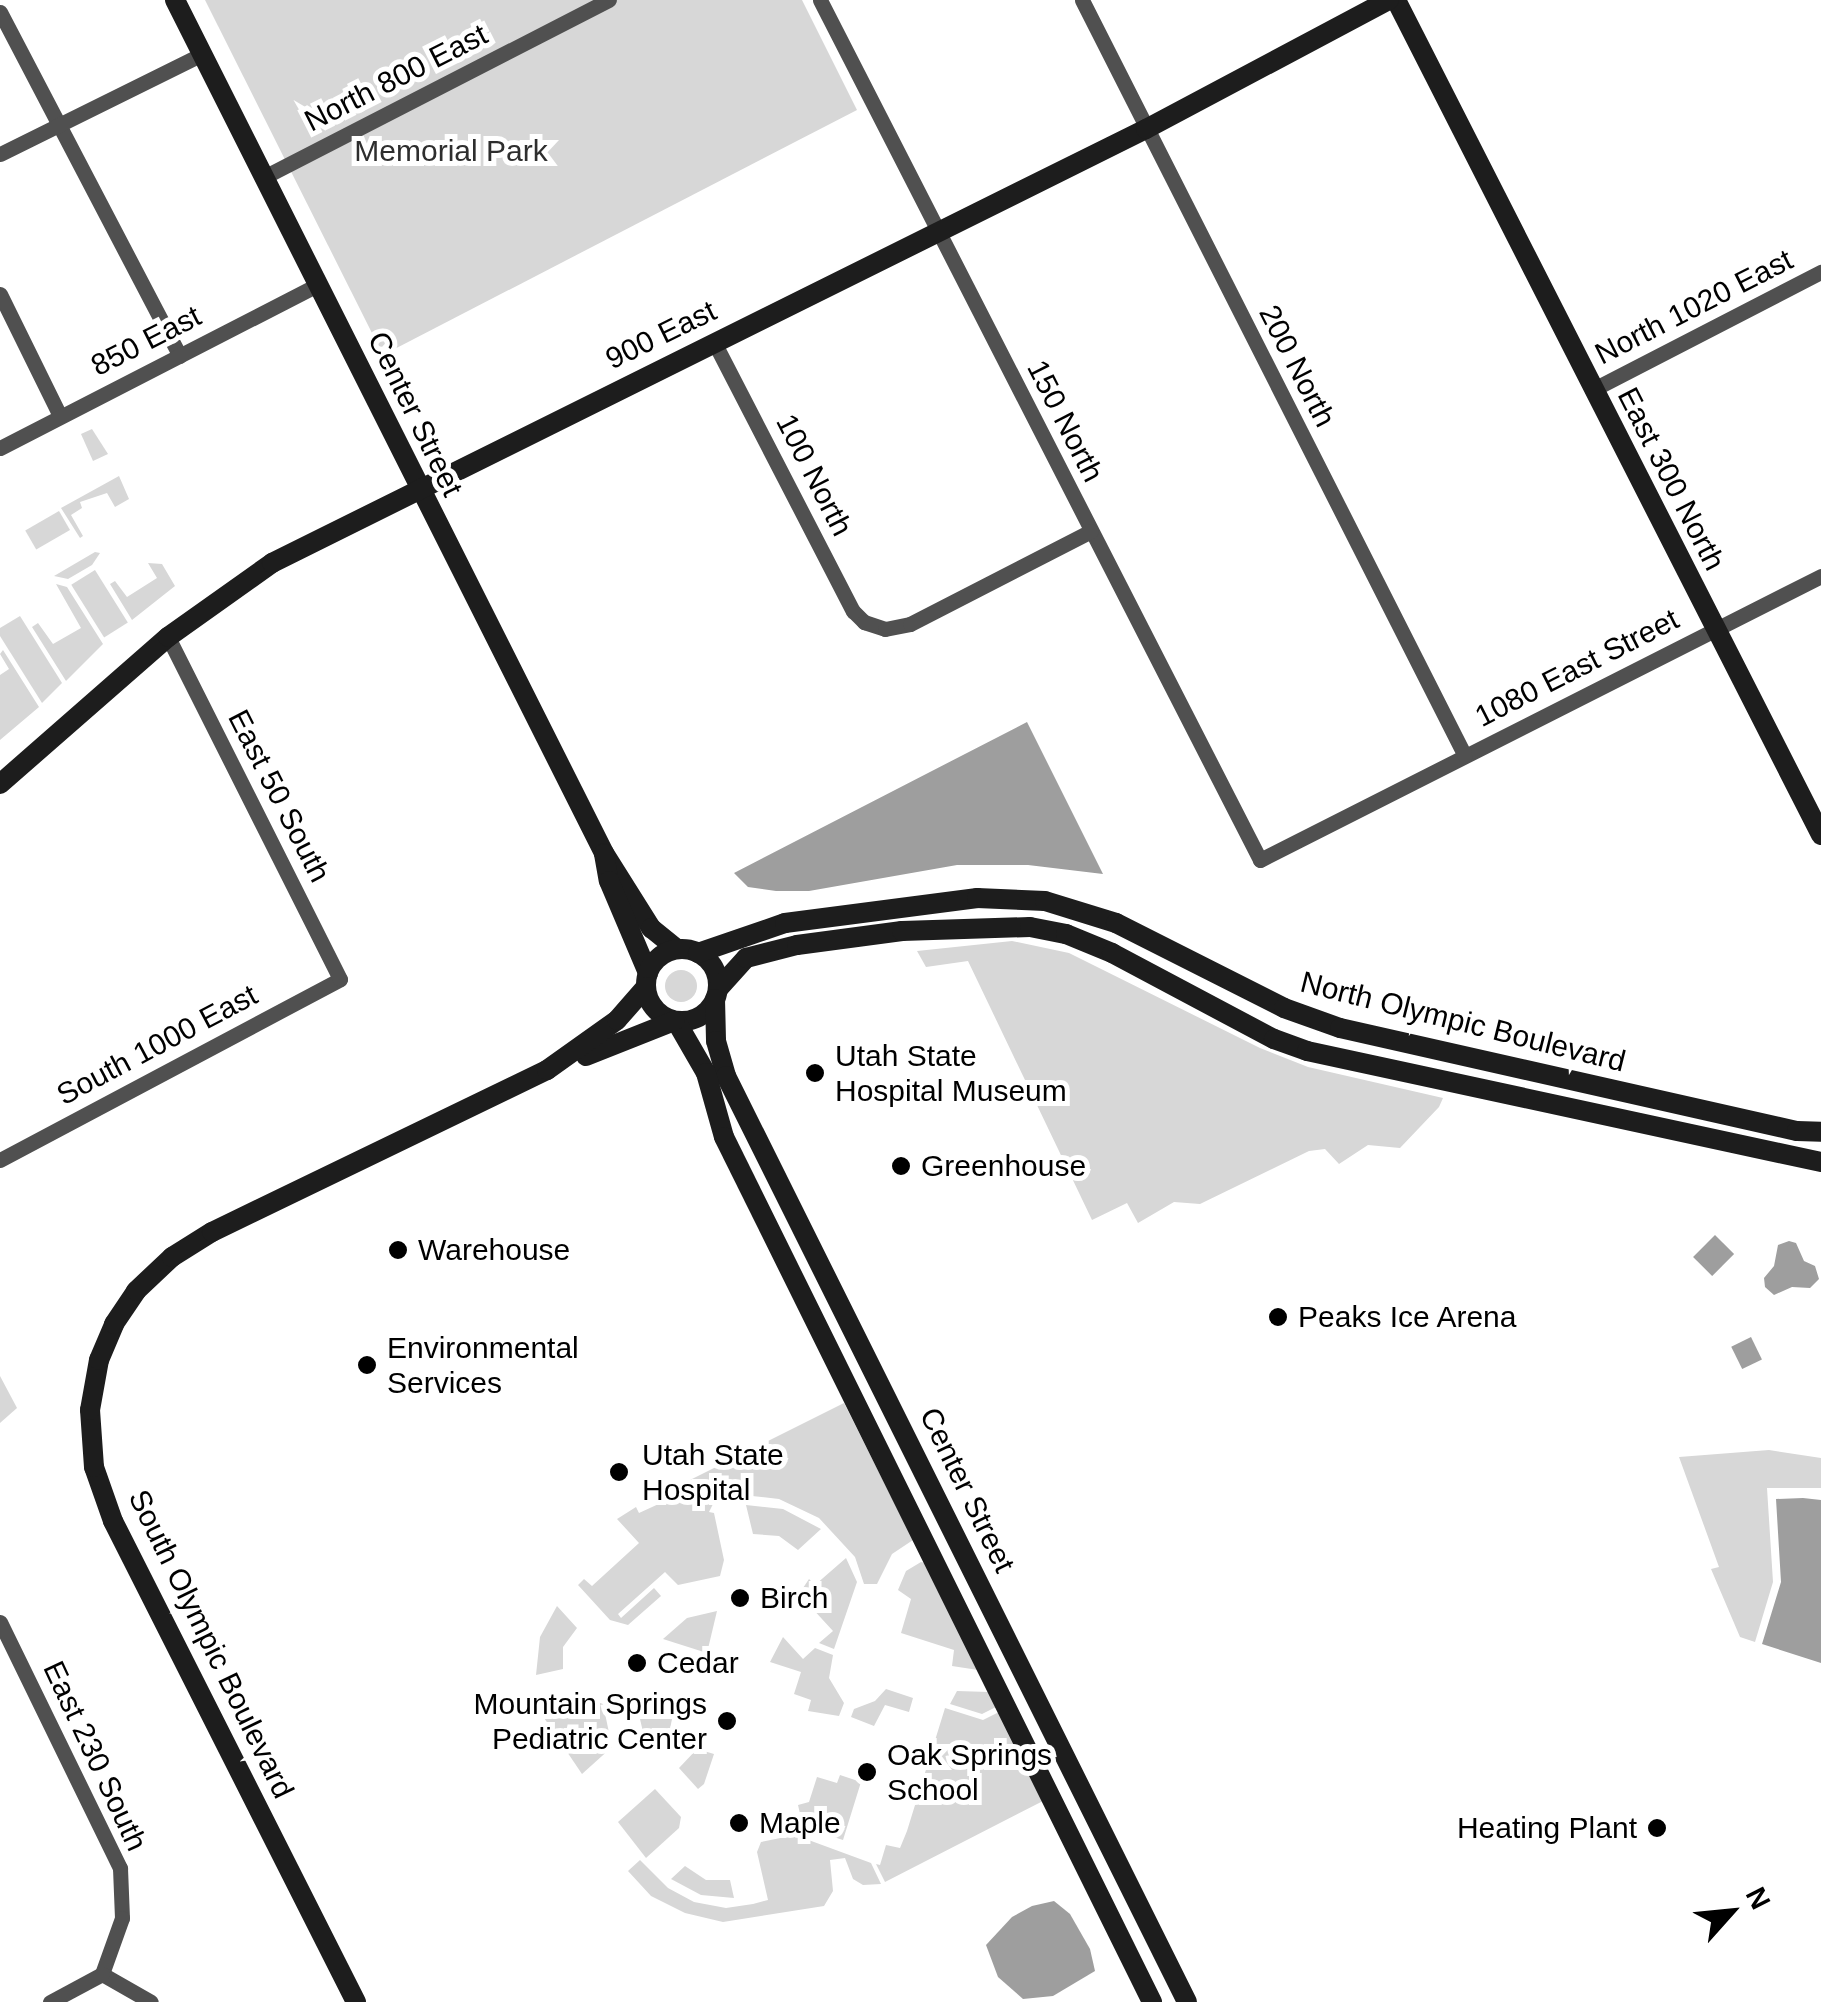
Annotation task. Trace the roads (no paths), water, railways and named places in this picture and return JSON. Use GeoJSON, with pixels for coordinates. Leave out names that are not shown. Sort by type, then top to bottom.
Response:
{"type":"FeatureCollection","features":[{"type":"Feature","properties":{"kind":"street","name":"Center Street"},"geometry":{"type":"LineString","coordinates":[[176,0],[262,178],[604,852],[651,928],[687,951]]}},
{"type":"Feature","properties":{"kind":"street","name":"North 800 East"},"geometry":{"type":"LineString","coordinates":[[262,178],[609,0]]}},
{"type":"Feature","properties":{"kind":"street","name":"150 North"},"geometry":{"type":"LineString","coordinates":[[820,0],[1260,860],[1266,857]]}},
{"type":"Feature","properties":{"kind":"street","name":"200 North"},"geometry":{"type":"LineString","coordinates":[[1082,0],[1465,756]]}},
{"type":"Feature","properties":{"kind":"street","name":"900 East"},"geometry":{"type":"LineString","coordinates":[[0,784],[168,637],[272,562],[1146,129],[1392,0]]}},
{"type":"Feature","properties":{"kind":"street","name":"East 300 North"},"geometry":{"type":"LineString","coordinates":[[1392,0],[1821,835]]}},
{"type":"Feature","properties":{"kind":"street"},"geometry":{"type":"LineString","coordinates":[[0,12],[180,356]]}},
{"type":"Feature","properties":{"kind":"street"},"geometry":{"type":"LineString","coordinates":[[0,154],[202,54]]}},
{"type":"Feature","properties":{"kind":"street","name":"North 1020 East"},"geometry":{"type":"LineString","coordinates":[[1592,390],[1821,272]]}},
{"type":"Feature","properties":{"kind":"street","name":"850 East"},"geometry":{"type":"LineString","coordinates":[[0,448],[318,285]]}},
{"type":"Feature","properties":{"kind":"street"},"geometry":{"type":"LineString","coordinates":[[0,294],[60,416]]}},
{"type":"Feature","properties":{"kind":"street","name":"100 North"},"geometry":{"type":"LineString","coordinates":[[714,342],[853,611],[874,626],[897,628],[910,624],[1091,531]]}},
{"type":"Feature","properties":{"kind":"street","name":"1080 East Street"},"geometry":{"type":"LineString","coordinates":[[1266,857],[1821,576]]}},
{"type":"Feature","properties":{"kind":"street","name":"East 50 South"},"geometry":{"type":"LineString","coordinates":[[168,637],[340,980]]}},
{"type":"Feature","properties":{"kind":"street","name":"Center Street"},"geometry":{"type":"LineString","coordinates":[[604,852],[608,881],[647,980]]}},
{"type":"Feature","properties":{"kind":"street","name":"North Olympic Boulevard"},"geometry":{"type":"LineString","coordinates":[[687,951],[785,924],[976,898],[1045,901],[1116,923],[1284,1008],[1340,1028],[1778,1128],[1821,1132]]}},
{"type":"Feature","properties":{"kind":"street","name":"North Olympic Boulevard"},"geometry":{"type":"LineString","coordinates":[[716,994],[746,958],[784,947],[902,932],[1030,928],[1066,934],[1112,952],[1274,1039],[1308,1051],[1818,1165]]}},
{"type":"Feature","properties":{"kind":"street"},"geometry":{"type":"LineString","coordinates":[[687,951],[713,968],[716,994],[703,1015],[675,1021],[655,1010],[647,980],[659,957],[687,951]]}},
{"type":"Feature","properties":{"kind":"street","name":"South 1000 East"},"geometry":{"type":"LineString","coordinates":[[0,1160],[340,980]]}},
{"type":"Feature","properties":{"kind":"street","name":"South Olympic Boulevard"},"geometry":{"type":"LineString","coordinates":[[547,1070],[616,1020],[647,980]]}},
{"type":"Feature","properties":{"kind":"street","name":"Center Street"},"geometry":{"type":"LineString","coordinates":[[716,994],[716,1041],[726,1076],[1187,2002]]}},
{"type":"Feature","properties":{"kind":"street","name":"Center Street"},"geometry":{"type":"LineString","coordinates":[[675,1021],[701,1060],[724,1137],[1149,1996]]}},
{"type":"Feature","properties":{"kind":"street","name":"South Olympic Boulevard"},"geometry":{"type":"LineString","coordinates":[[356,2002],[113,1521],[94,1467],[90,1410],[100,1360],[114,1324],[136,1290],[172,1257],[212,1232],[547,1070],[675,1021]]}},
{"type":"Feature","properties":{"kind":"street"},"geometry":{"type":"LineString","coordinates":[[750,1188],[776,1175]]}},
{"type":"Feature","properties":{"kind":"street"},"geometry":{"type":"LineString","coordinates":[[842,1378],[870,1364]]}},
{"type":"Feature","properties":{"kind":"street"},"geometry":{"type":"LineString","coordinates":[[937,1568],[964,1554]]}},
{"type":"Feature","properties":{"kind":"street","name":"East 230 South"},"geometry":{"type":"LineString","coordinates":[[0,1622],[120,1868],[122,1918],[102,1974]]}},
{"type":"Feature","properties":{"kind":"street"},"geometry":{"type":"LineString","coordinates":[[1017,1732],[1046,1717]]}},
{"type":"Feature","properties":{"kind":"street"},"geometry":{"type":"LineString","coordinates":[[50,2002],[102,1974],[150,2002]]}},
{"type":"Feature","properties":{"kind":"street"},"geometry":{"type":"LineString","coordinates":[[1149,1996],[1174,1975]]}},
{"type":"Feature","properties":{"kind":"place","name":"Utah State Hospital Museum"},"geometry":{"type":"Point","coordinates":[815,1073]}},
{"type":"Feature","properties":{"kind":"place","name":"Greenhouse"},"geometry":{"type":"Point","coordinates":[901,1166]}},
{"type":"Feature","properties":{"kind":"place","name":"Warehouse"},"geometry":{"type":"Point","coordinates":[398,1250]}},
{"type":"Feature","properties":{"kind":"place","name":"Peaks Ice Arena"},"geometry":{"type":"Point","coordinates":[1278,1317]}},
{"type":"Feature","properties":{"kind":"place","name":"Environmental Services"},"geometry":{"type":"Point","coordinates":[367,1365]}},
{"type":"Feature","properties":{"kind":"place","name":"Utah State Hospital"},"geometry":{"type":"Point","coordinates":[619,1472]}},
{"type":"Feature","properties":{"kind":"place","name":"Birch"},"geometry":{"type":"Point","coordinates":[740,1598]}},
{"type":"Feature","properties":{"kind":"place","name":"Cedar"},"geometry":{"type":"Point","coordinates":[637,1663]}},
{"type":"Feature","properties":{"kind":"place","name":"Mountain Springs Pediatric Center"},"geometry":{"type":"Point","coordinates":[727,1721]}},
{"type":"Feature","properties":{"kind":"place","name":"Oak Springs School"},"geometry":{"type":"Point","coordinates":[867,1772]}},
{"type":"Feature","properties":{"kind":"place","name":"Maple"},"geometry":{"type":"Point","coordinates":[739,1823]}},
{"type":"Feature","properties":{"kind":"place","name":"Heating Plant"},"geometry":{"type":"Point","coordinates":[1657,1828]}},
{"type":"Feature","properties":{"kind":"park label","name":"Memorial Park"},"geometry":{"type":"Point","coordinates":[451,151]}}]}
